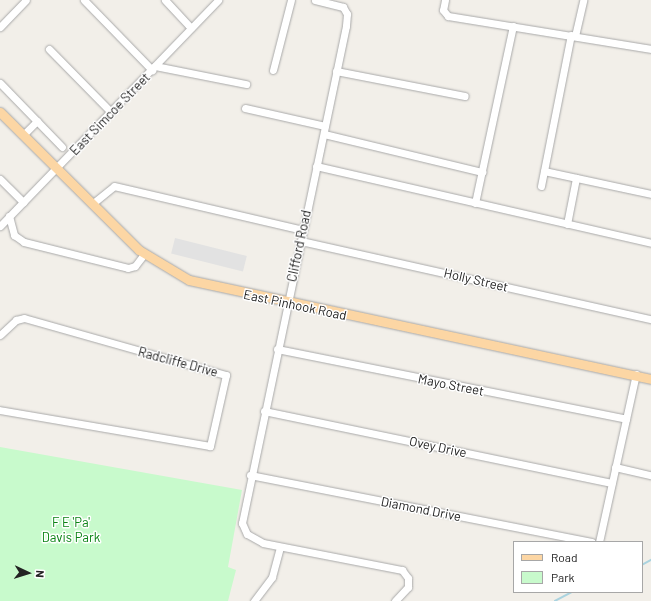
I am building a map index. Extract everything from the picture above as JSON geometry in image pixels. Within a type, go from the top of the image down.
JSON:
[{"type":"main road","name":"East Pinhook Road","points":[[0,112],[144,254],[176,274],[205,285],[636,374],[651,379]]},
{"type":"street","points":[[0,27],[26,0]]},
{"type":"street","points":[[84,0],[153,68],[246,84]]},
{"type":"street","points":[[165,0],[191,28]]},
{"type":"street","name":"East Simcoe Street","points":[[0,226],[218,0]]},
{"type":"street","points":[[273,70],[291,0]]},
{"type":"street","name":"Clifford Road","points":[[280,547],[250,536],[243,527],[242,515],[324,134],[347,14],[339,5],[314,0]]},
{"type":"street","points":[[445,0],[445,15],[651,49]]},
{"type":"street","points":[[541,186],[573,36],[583,0]]},
{"type":"street","points":[[475,203],[513,26]]},
{"type":"street","points":[[49,49],[111,112]]},
{"type":"street","points":[[336,71],[465,96]]},
{"type":"street","points":[[0,83],[62,147]]},
{"type":"street","points":[[245,108],[325,126]]},
{"type":"street","points":[[23,135],[37,121]]},
{"type":"street","points":[[324,134],[482,172]]},
{"type":"street","points":[[316,166],[651,243]]},
{"type":"street","points":[[544,171],[651,194]]},
{"type":"street","points":[[567,224],[576,178]]},
{"type":"street","points":[[0,179],[23,202]]},
{"type":"street","points":[[92,204],[114,186],[303,230]]},
{"type":"street","points":[[9,216],[14,235],[24,242],[128,268],[135,266],[144,254]]},
{"type":"street","name":"Holly Street","points":[[300,241],[651,319]]},
{"type":"street","name":"Radcliffe Drive","points":[[0,335],[16,320],[24,318],[226,375],[210,446],[0,410]]},
{"type":"street","name":"Mayo Street","points":[[277,349],[626,419]]},
{"type":"street","points":[[599,541],[636,374]]},
{"type":"street","name":"Ovey Drive","points":[[264,411],[612,483]]},
{"type":"street","points":[[615,467],[651,475]]},
{"type":"street","name":"Diamond Drive","points":[[250,474],[586,541]]},
{"type":"street","points":[[254,601],[272,577],[280,547],[398,568],[409,582],[405,598],[395,601]]},
{"type":"green space","name":"F E 'Pa' Davis Park","points":[[0,447],[242,490],[228,567],[236,570],[228,601],[0,601]]},
{"type":"shaded area","points":[[175,238],[247,256],[243,271],[171,254]]},
{"type":"waterway","points":[[643,564],[651,560]]},
{"type":"waterway","points":[[555,601],[570,593]]}]
